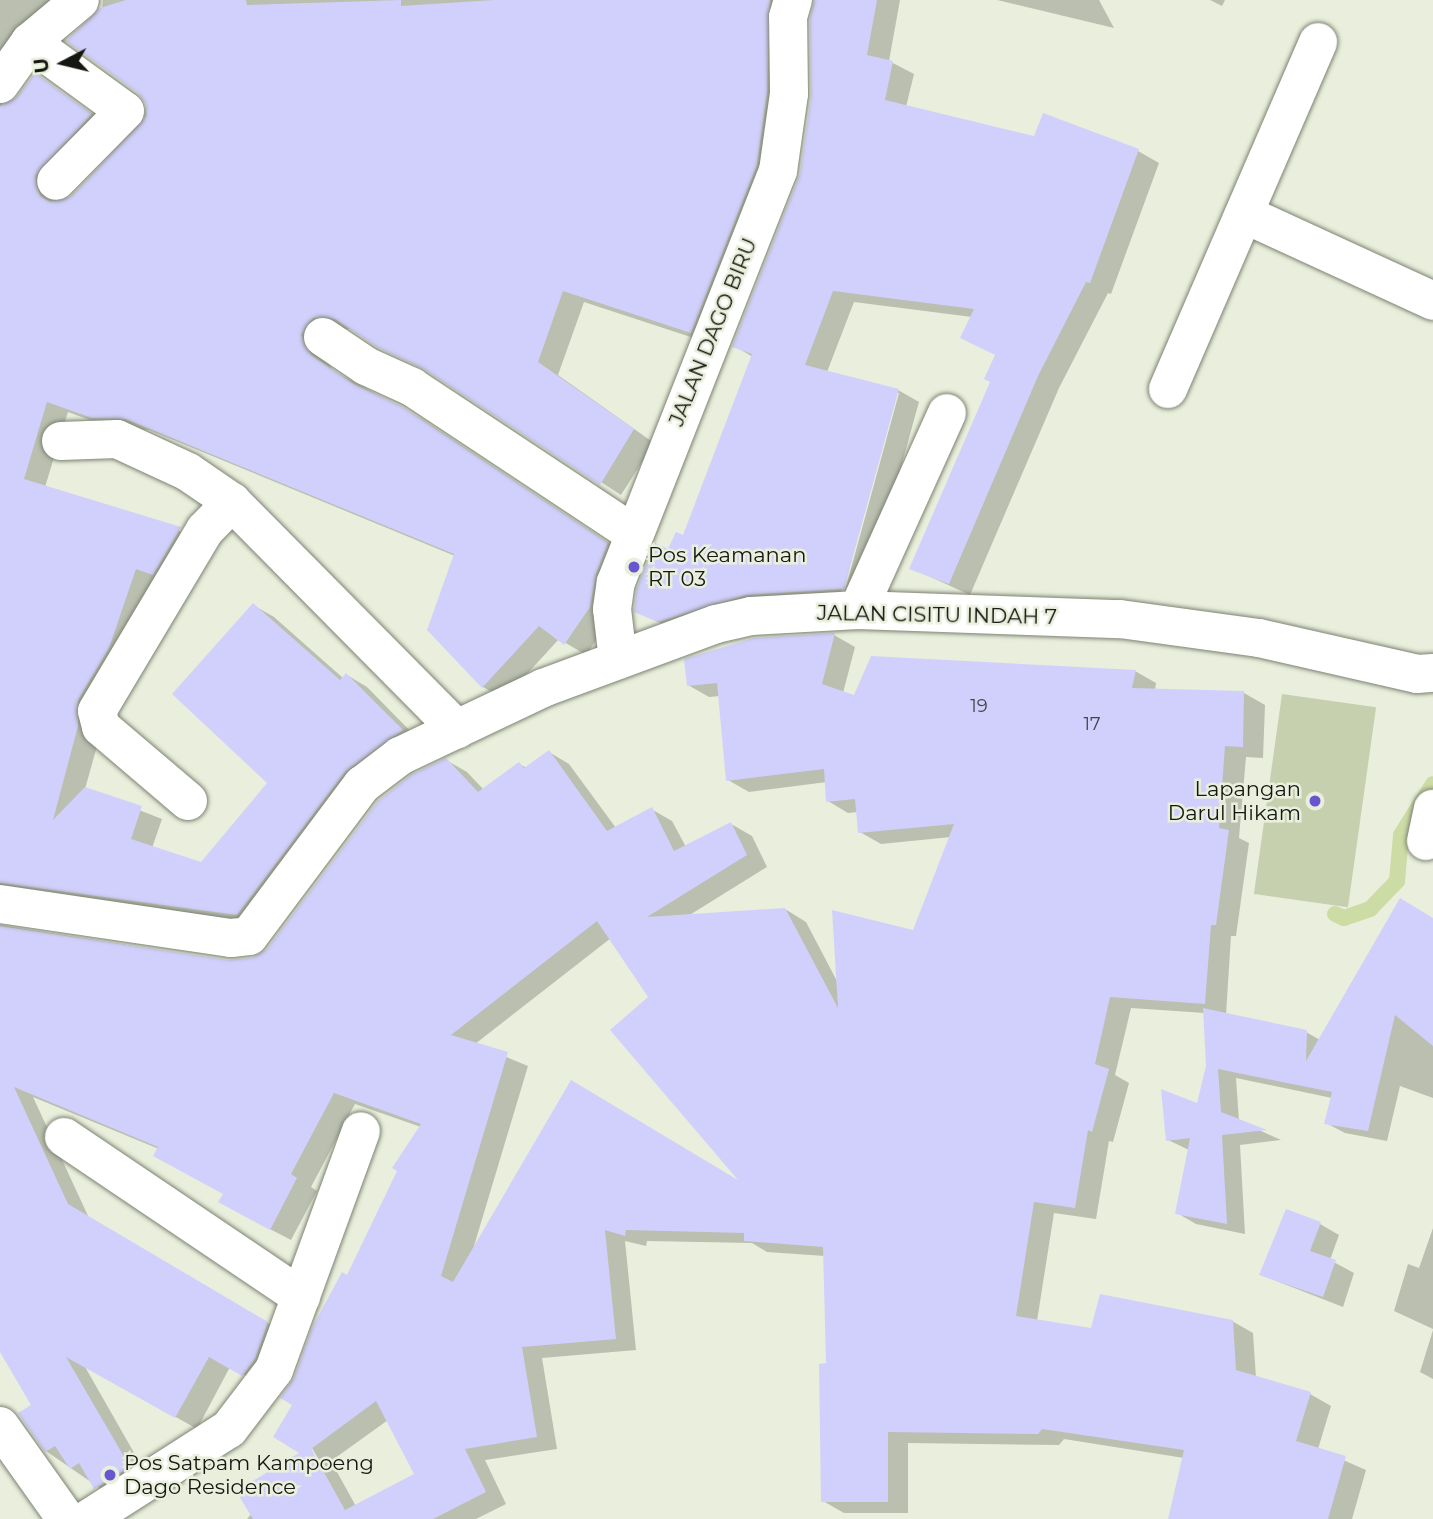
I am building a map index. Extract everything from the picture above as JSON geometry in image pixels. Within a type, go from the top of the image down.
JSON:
[{"type":"street","points":[[0,84],[30,42],[80,0]]},
{"type":"street","name":"JALAN DAGO BIRU","points":[[618,660],[612,609],[615,582],[778,171],[789,94],[788,17],[793,0]]},
{"type":"street","points":[[30,42],[125,111],[56,181]]},
{"type":"street","points":[[1168,389],[1318,42]]},
{"type":"street","points":[[1244,214],[1433,301]]},
{"type":"street","points":[[323,337],[366,366],[412,387],[633,533]]},
{"type":"street","points":[[858,610],[947,414]]},
{"type":"street","points":[[61,441],[117,439],[188,472],[232,502],[457,729]]},
{"type":"street","points":[[188,801],[101,726],[97,711],[205,530],[232,502]]},
{"type":"street","name":"JALAN CISITU INDAH 7","points":[[0,904],[231,938],[249,936],[362,785],[400,756],[543,688],[716,624],[751,616],[858,610],[1120,619],[1259,638],[1417,674],[1433,673]]},
{"type":"street","points":[[88,1519],[229,1429],[274,1370],[328,1213],[361,1130]]},
{"type":"street","points":[[64,1137],[301,1297]]},
{"type":"street","points":[[0,1426],[66,1519]]},
{"type":"green space","name":"Lapangan Darul Hikam","points":[[1282,694],[1376,707],[1348,907],[1254,894]]},
{"type":"building","points":[[126,0],[246,0],[247,5],[401,0],[401,6],[494,0],[770,0],[767,93],[757,165],[691,333],[563,291],[538,362],[634,429],[600,485],[424,369],[377,347],[335,319],[313,318],[301,335],[311,355],[354,384],[401,406],[608,543],[596,574],[590,607],[564,645],[539,626],[482,688],[427,630],[454,554],[126,419],[92,418],[47,402],[24,479],[181,527],[153,575],[136,569],[109,648],[78,700],[78,726],[53,820],[85,787],[142,806],[131,839],[201,862],[267,783],[172,694],[253,603],[340,680],[346,673],[403,730],[345,772],[237,915],[0,883],[0,106],[17,97],[35,73],[92,114],[35,176],[40,196],[50,202],[72,196],[146,116],[146,104],[138,93],[66,41],[100,8]]},
{"type":"building","points":[[814,0],[877,0],[867,55],[893,61],[885,100],[1034,136],[1043,113],[1139,149],[1090,283],[1086,282],[1038,376],[949,584],[909,569],[990,382],[984,379],[995,355],[960,338],[974,309],[833,291],[805,365],[899,389],[844,589],[746,595],[658,622],[634,612],[637,588],[655,543],[668,549],[676,532],[683,535],[752,354],[732,347],[800,174],[811,97],[810,20]]},
{"type":"building","points":[[835,633],[822,684],[854,695],[871,656],[1136,670],[1132,688],[1244,691],[1243,747],[1225,746],[1219,828],[1229,830],[1216,925],[1211,925],[1205,1004],[1110,997],[1095,1064],[1109,1069],[1092,1132],[1088,1130],[1075,1208],[1034,1202],[1016,1316],[1091,1328],[1100,1294],[1233,1320],[1236,1370],[1311,1392],[1296,1441],[1346,1456],[1328,1519],[1168,1519],[1184,1450],[1042,1429],[1038,1434],[888,1432],[888,1502],[821,1502],[819,1364],[826,1363],[823,1247],[744,1241],[744,1233],[626,1230],[625,1236],[605,1230],[616,1339],[522,1347],[537,1437],[465,1449],[486,1492],[433,1519],[253,1519],[236,1491],[299,1453],[273,1437],[292,1405],[280,1398],[294,1378],[312,1328],[342,1272],[347,1275],[397,1171],[392,1168],[421,1124],[334,1093],[291,1174],[297,1178],[270,1230],[218,1202],[223,1194],[153,1156],[158,1147],[14,1087],[68,1204],[268,1322],[255,1359],[242,1376],[209,1357],[175,1418],[66,1357],[130,1467],[94,1489],[79,1463],[70,1469],[55,1446],[45,1452],[18,1413],[31,1405],[0,1352],[0,926],[228,960],[252,958],[267,949],[378,801],[411,775],[446,758],[478,792],[519,762],[524,768],[549,750],[607,831],[652,807],[674,851],[731,822],[747,855],[647,917],[785,908],[838,1008],[832,910],[913,930],[954,824],[858,833],[855,799],[826,802],[824,769],[726,781],[717,683],[687,686],[684,659],[754,638]],"holes":[[[597,921],[648,997],[610,1030],[738,1180],[571,1080],[453,1282],[441,1276],[508,1052],[451,1035]],[[376,1401],[414,1474],[345,1510],[311,1449]]]},
{"type":"building","points":[[1400,898],[1433,918],[1433,1046],[1395,1015],[1368,1131],[1324,1124],[1332,1092],[1218,1069],[1221,1112],[1267,1130],[1222,1135],[1227,1224],[1175,1214],[1190,1138],[1166,1141],[1161,1089],[1197,1103],[1206,1066],[1203,1008],[1307,1030],[1306,1061]]},
{"type":"building","points":[[1286,1209],[1321,1222],[1310,1251],[1336,1260],[1323,1297],[1259,1275]]},
{"type":"waterway","points":[[1335,914],[1344,918],[1370,909],[1397,881],[1401,835],[1433,784]]},
{"type":"place","name":"Pos Keamanan RT 03","points":[[634,567]]},
{"type":"place","name":"Lapangan Darul Hikam","points":[[1315,801]]},
{"type":"place","name":"Pos Satpam Kampoeng Dago Residence","points":[[110,1475]]}]
